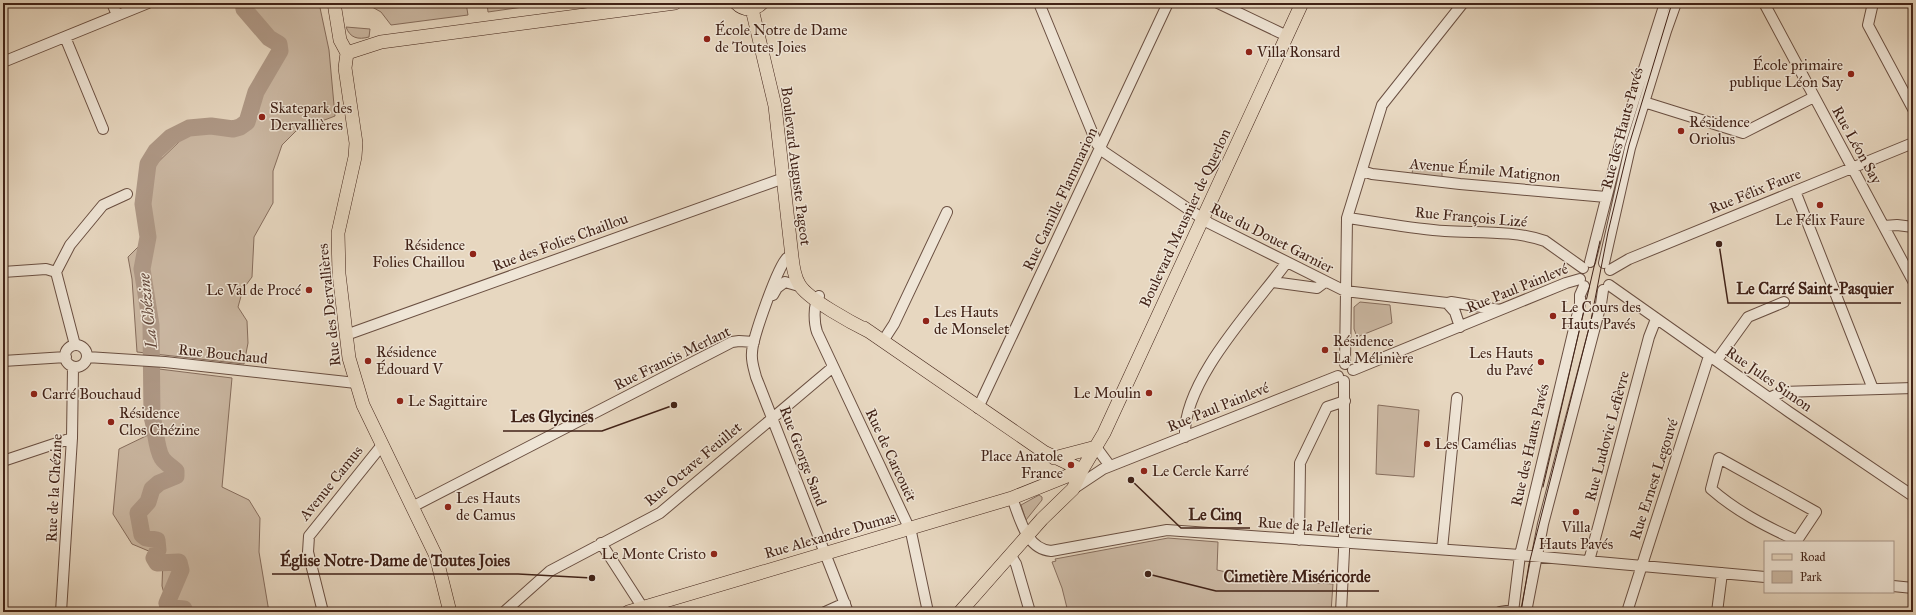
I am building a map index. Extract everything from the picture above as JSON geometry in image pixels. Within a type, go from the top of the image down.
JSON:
[{"type":"main road","name":"Rue des Dervallières","points":[[334,3],[340,40],[347,53],[345,68],[356,143],[354,161],[338,233],[339,274],[346,335],[356,383],[362,401],[436,556],[450,612]]},
{"type":"main road","points":[[347,53],[381,42],[639,5],[674,3]]},
{"type":"main road","points":[[736,3],[743,8],[757,6]]},
{"type":"main road","name":"Boulevard Meusnier de Querlon","points":[[1096,447],[1302,3]]},
{"type":"main road","name":"Boulevard Auguste Pageot","points":[[757,6],[776,106],[795,282]]},
{"type":"main road","points":[[795,282],[870,332],[978,408],[1054,458],[1082,470]]},
{"type":"main road","points":[[1054,458],[1096,447]]},
{"type":"main road","points":[[960,612],[1011,556],[1042,519],[1073,489],[1082,470],[1096,447]]},
{"type":"main road","points":[[1042,519],[1056,496],[1060,478],[1054,458]]},
{"type":"main road","points":[[1060,478],[1082,470]]},
{"type":"main road","name":"Rue Alexandre Dumas","points":[[628,612],[825,552],[1012,498],[1060,478]]},
{"type":"street","points":[[112,3],[117,15]]},
{"type":"street","points":[[3,62],[148,3]]},
{"type":"street","points":[[1039,3],[1100,148]]},
{"type":"street","name":"Rue Camille Flammarion","points":[[978,408],[1168,3]]},
{"type":"street","points":[[1218,3],[1287,36]]},
{"type":"street","points":[[1341,379],[1349,380],[1353,377],[1349,367],[1345,291],[1347,218],[1382,104],[1463,3]]},
{"type":"street","name":"Rue des Hauts Pavés","points":[[1586,265],[1620,144],[1664,3]]},
{"type":"street","name":"Rue des Hauts Pavés","points":[[1607,267],[1621,186],[1644,102],[1676,3]]},
{"type":"street","name":"Rue Léon Say","points":[[1764,3],[1913,281]]},
{"type":"street","points":[[1873,3],[1868,25],[1913,109]]},
{"type":"street","points":[[65,37],[103,129]]},
{"type":"street","points":[[1644,102],[1743,134],[1814,98]]},
{"type":"street","name":"Rue Félix Faure","points":[[1607,267],[1913,143]]},
{"type":"street","name":"Rue du Douet Garnier","points":[[1100,148],[1202,219],[1345,291],[1447,303],[1451,302],[1500,310]]},
{"type":"street","name":"Avenue Émile Matignon","points":[[1362,171],[1372,174],[1460,184],[1606,197]]},
{"type":"street","name":"Rue des Folies Chaillou","points":[[346,335],[784,178]]},
{"type":"street","points":[[1795,191],[1873,389]]},
{"type":"street","points":[[75,346],[56,272],[70,246],[103,205],[127,194]]},
{"type":"street","points":[[883,341],[894,324],[947,212]]},
{"type":"street","name":"Rue François Lizé","points":[[1347,218],[1442,231],[1508,234],[1538,239],[1545,241],[1586,265]]},
{"type":"street","points":[[1884,226],[1897,225],[1913,227]]},
{"type":"street","name":"Rue George Sand","points":[[792,257],[784,261],[780,267],[754,342],[752,354],[754,368],[846,608]]},
{"type":"street","points":[[1598,261],[1607,267],[1611,276],[1606,287],[1593,291],[1582,283],[1586,265],[1598,261]]},
{"type":"street","points":[[1185,437],[1184,422],[1204,374],[1224,344],[1287,262]]},
{"type":"street","points":[[3,272],[46,269],[56,272]]},
{"type":"street","name":"Rue George Sand","points":[[766,309],[777,288],[785,282],[795,282]]},
{"type":"street","points":[[1273,282],[1317,288],[1325,282]]},
{"type":"street","name":"Rue des Hauts Pavés","points":[[1513,611],[1520,554],[1580,304],[1582,283]]},
{"type":"street","name":"Rue Paul Painlevé","points":[[1349,367],[1460,327],[1500,310],[1582,283]]},
{"type":"street","name":"Rue des Hauts Pavés","points":[[1526,612],[1534,556],[1606,287]]},
{"type":"street","name":"Rue Jules Simon","points":[[1606,287],[1656,319],[1913,496]]},
{"type":"street","name":"Rue de Carcouët","points":[[822,300],[815,315],[817,332],[909,528],[928,612]]},
{"type":"street","name":"Rue Ernest Legouvé","points":[[1627,612],[1713,358],[1748,317],[1784,302]]},
{"type":"street","points":[[1447,303],[1455,312],[1460,327]]},
{"type":"street","name":"Rue Ludovic Lefièvre","points":[[1589,561],[1649,337],[1656,319]]},
{"type":"street","name":"Rue Francis Merlant","points":[[412,507],[732,342],[754,342]]},
{"type":"street","points":[[75,346],[83,348],[87,357],[82,365],[74,367],[68,364],[66,357],[68,350],[75,346]]},
{"type":"street","points":[[3,361],[66,357]]},
{"type":"street","name":"Rue Bouchaud","points":[[87,357],[147,360],[356,383]]},
{"type":"street","name":"Rue Octave Feuillet","points":[[504,612],[546,574],[601,543],[660,513],[833,366]]},
{"type":"street","name":"Rue de la Chézine","points":[[61,612],[72,438],[74,367]]},
{"type":"street","points":[[1341,612],[1344,543],[1345,401],[1338,370],[1349,367]]},
{"type":"street","name":"Rue Paul Painlevé","points":[[1106,468],[1341,379]]},
{"type":"street","points":[[1769,398],[1782,392],[1913,388]]},
{"type":"street","points":[[1442,550],[1457,398]]},
{"type":"street","points":[[1299,540],[1300,463],[1327,407],[1345,401]]},
{"type":"street","points":[[3,461],[72,438]]},
{"type":"street","name":"Avenue Camus","points":[[323,612],[308,552],[309,536],[382,445]]},
{"type":"street","points":[[1096,447],[1106,468]]},
{"type":"street","points":[[1719,458],[1816,512],[1796,541],[1763,525],[1724,500],[1711,489],[1719,458]]},
{"type":"street","points":[[1082,470],[1106,468]]},
{"type":"street","points":[[1073,489],[1106,468]]},
{"type":"street","name":"Rue de la Pelleterie","points":[[1012,498],[1028,536],[1033,544],[1039,548],[1051,551],[1167,530],[1442,550],[1520,554],[1764,577]]},
{"type":"street","points":[[601,543],[643,608]]},
{"type":"street","points":[[1011,556],[1016,564],[1030,612]]},
{"type":"street","points":[[1717,612],[1722,573]]},
{"type":"street","points":[[1894,586],[1913,588]]},
{"type":"street","points":[[825,612],[846,608]]},
{"type":"street","points":[[1500,612],[1513,611]]},
{"type":"green space","points":[[247,3],[319,3],[329,50],[335,116],[296,131],[282,145],[273,171],[273,203],[254,237],[252,277],[243,289],[238,307],[247,321],[248,343],[244,364],[137,352],[132,279],[128,257],[146,239],[149,224],[149,171],[187,134],[226,132],[242,129],[248,120],[259,93],[284,52],[286,45],[274,37],[258,22],[253,16]]},
{"type":"green space","points":[[365,3],[466,3],[468,15],[391,25],[381,12]]},
{"type":"green space","points":[[487,3],[537,3],[537,5],[488,12]]},
{"type":"green space","points":[[346,27],[370,29],[369,37],[358,38],[352,36]]},
{"type":"green space","points":[[1413,167],[1442,171],[1442,178],[1412,174]]},
{"type":"green space","points":[[1360,302],[1390,305],[1392,323],[1357,337],[1354,329],[1354,307]]},
{"type":"green space","points":[[151,368],[232,378],[222,487],[249,500],[260,518],[259,552],[269,612],[169,612],[162,586],[163,557],[132,544],[113,514],[119,449],[148,435]]},
{"type":"green space","points":[[1378,405],[1419,410],[1414,477],[1376,474]]},
{"type":"green space","points":[[1039,495],[1042,497],[1042,500],[1026,520],[1021,505]]},
{"type":"green space","points":[[1168,538],[1218,542],[1217,570],[1259,579],[1333,584],[1331,612],[1068,612],[1062,588],[1052,562],[1056,561],[1055,559]]},
{"type":"waterway","name":"La Chézine","points":[[185,612],[184,609],[173,608],[167,603],[181,570],[179,562],[157,563],[154,558],[158,550],[157,540],[146,538],[142,535],[138,513],[148,502],[152,489],[159,483],[176,476],[176,471],[165,462],[160,454],[152,417],[151,325],[142,269],[148,237],[143,204],[148,164],[156,151],[171,137],[189,128],[211,126],[233,129],[240,127],[247,122],[256,92],[280,51],[279,44],[269,38],[244,9],[243,3]]},
{"type":"tram line","points":[[1521,612],[1529,564],[1591,320],[1608,232],[1629,145],[1672,3]]},
{"type":"tram line","points":[[1543,487],[1600,241]]},
{"type":"place","name":"École Notre de Dame de Toutes Joies","points":[[707,39]]},
{"type":"place","name":"Villa Ronsard","points":[[1249,52]]},
{"type":"place","name":"École primaire publique Léon Say","points":[[1851,74]]},
{"type":"place","name":"Skatepark des Dervallières","points":[[262,117]]},
{"type":"place","name":"Résidence Oriolus","points":[[1681,131]]},
{"type":"place","name":"Le Félix Faure","points":[[1820,205]]},
{"type":"place","name":"Le Carré Saint-Pasquier","points":[[1719,244]]},
{"type":"place","name":"Résidence Folies Chaillou","points":[[473,254]]},
{"type":"place","name":"Le Val de Procé","points":[[309,290]]},
{"type":"place","name":"Le Cours des Hauts Pavés","points":[[1553,316]]},
{"type":"place","name":"Les Hauts de Monselet","points":[[926,321]]},
{"type":"place","name":"Résidence La Mélinière","points":[[1325,350]]},
{"type":"place","name":"Résidence Édouard V","points":[[368,361]]},
{"type":"place","name":"Les Hauts du Pavé","points":[[1541,362]]},
{"type":"place","name":"Le Moulin","points":[[1149,393]]},
{"type":"place","name":"Carré Bouchaud","points":[[34,394]]},
{"type":"place","name":"Le Sagittaire","points":[[400,401]]},
{"type":"place","name":"Les Glycines","points":[[674,405]]},
{"type":"place","name":"Résidence Clos Chézine","points":[[111,422]]},
{"type":"place","name":"Les Camélias","points":[[1427,444]]},
{"type":"place","name":"Place Anatole France","points":[[1071,465]]},
{"type":"place","name":"Le Cercle Karré","points":[[1144,471]]},
{"type":"place","name":"Le Cinq","points":[[1131,480]]},
{"type":"place","name":"Les Hauts de Camus","points":[[448,507]]},
{"type":"place","name":"Villa Hauts Pavés","points":[[1576,512]]},
{"type":"place","name":"Le Monte Cristo","points":[[714,554]]},
{"type":"place","name":"Cimetière Miséricorde","points":[[1148,574]]},
{"type":"place","name":"Église Notre-Dame de Toutes Joies","points":[[592,578]]}]
